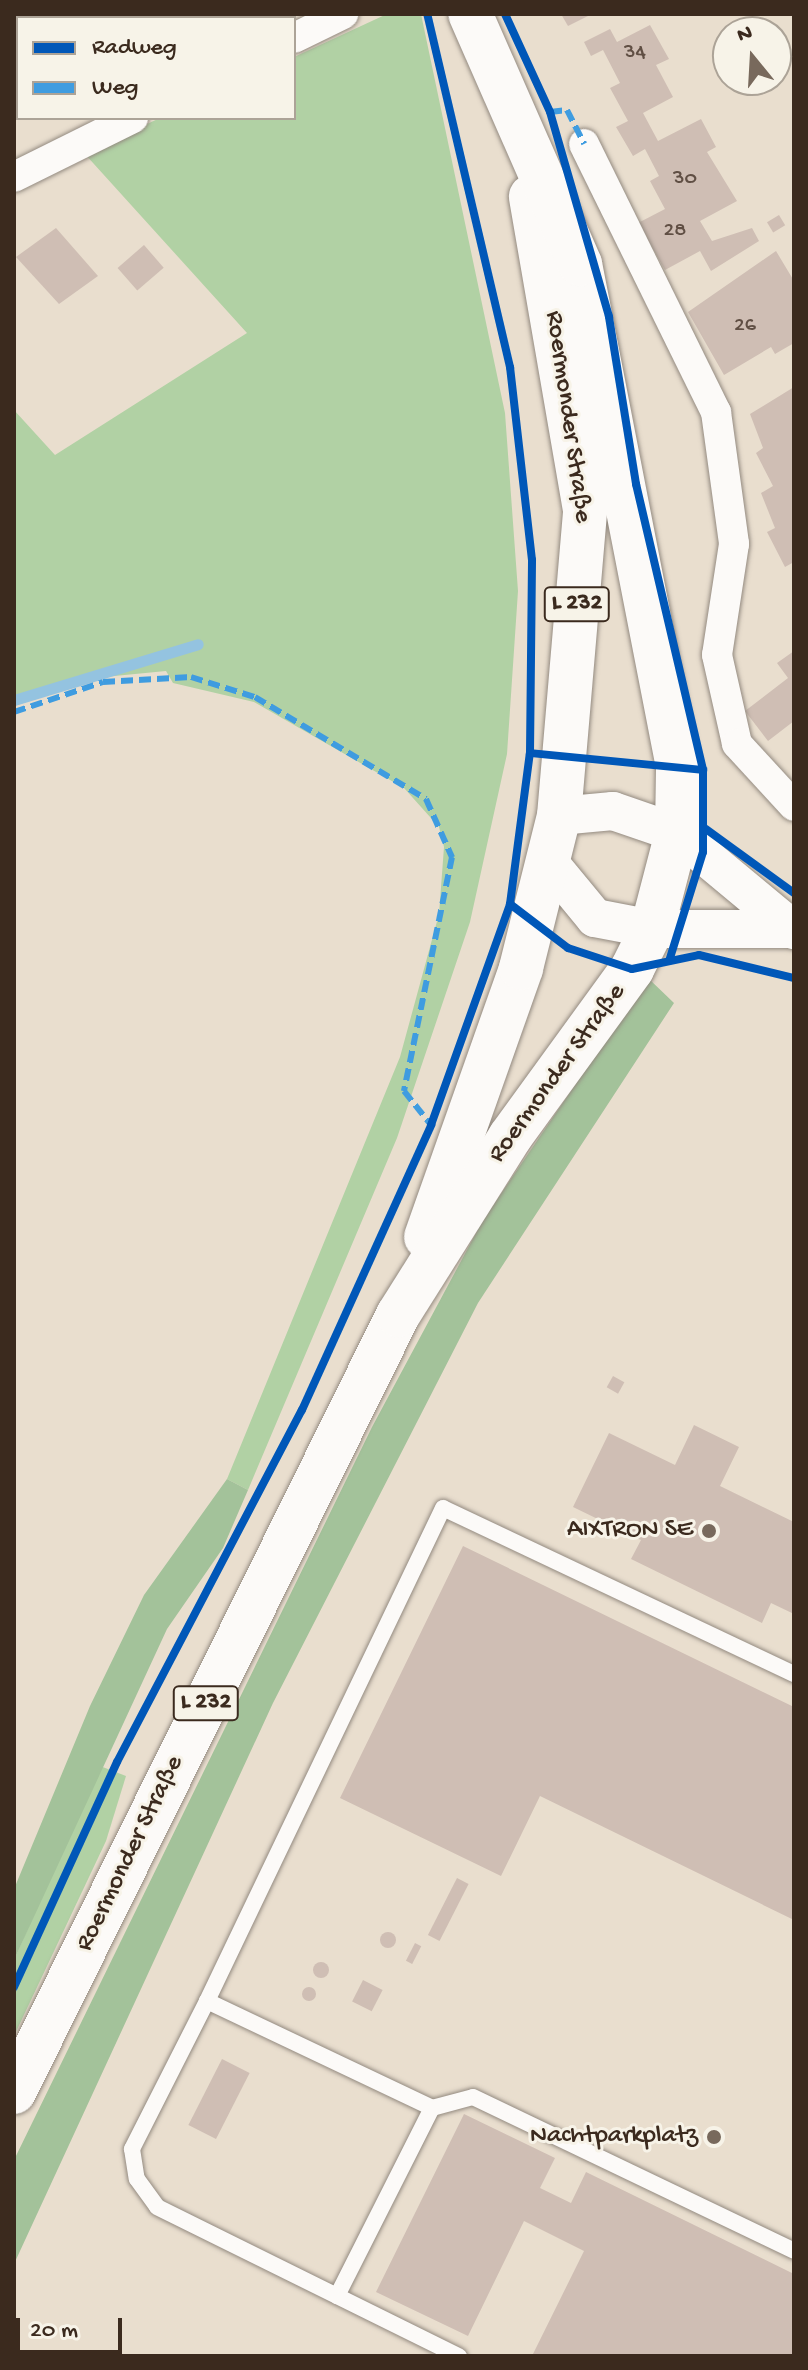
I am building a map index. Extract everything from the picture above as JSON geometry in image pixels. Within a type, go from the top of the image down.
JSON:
[{"type":"main road","name":"Roermonder Straße","points":[[14,2092],[398,1315],[510,1137],[620,990],[652,929],[677,833],[678,767],[580,264],[470,14]]},
{"type":"main road","name":"Roermonder Straße","points":[[398,1315],[521,968],[559,816],[585,510],[516,120]]},
{"type":"street","points":[[296,37],[343,14]]},
{"type":"street","points":[[14,177],[129,120]]},
{"type":"street","points":[[584,144],[716,412],[734,544],[717,655],[737,744],[794,806]]},
{"type":"street","points":[[559,816],[613,811],[677,833],[793,929]]},
{"type":"street","points":[[548,861],[595,918],[652,929],[793,929]]},
{"type":"lane","points":[[459,2356],[157,2207],[137,2179],[132,2149],[207,2001],[443,1508],[794,1674]]},
{"type":"lane","points":[[207,2001],[432,2108],[473,2097],[794,2251]]},
{"type":"lane","points":[[337,2296],[432,2108]]},
{"type":"green space","points":[[387,14],[421,14],[505,413],[518,591],[507,754],[470,922],[397,1138],[248,1490],[227,1479],[400,1057],[439,914],[444,847],[439,827],[404,788],[254,702],[173,683],[166,671],[104,677],[14,706],[14,410],[55,455],[247,333],[84,153],[156,120],[296,120],[296,56]]},
{"type":"green space","points":[[648,978],[674,1003],[478,1303],[273,1703],[14,2264],[14,2160],[372,1427],[483,1220]]},
{"type":"green space","points":[[227,1479],[248,1490],[223,1548],[167,1629],[14,1960],[14,1889],[90,1706],[144,1595]]},
{"type":"green space","points":[[100,1766],[126,1776],[106,1841],[14,2036],[14,1960]]},
{"type":"building","points":[[197,14],[198,16],[171,16]]},
{"type":"building","points":[[208,14],[275,14],[272,16]]},
{"type":"building","points":[[561,14],[592,14],[568,26]]},
{"type":"building","points":[[650,25],[669,59],[656,65],[673,97],[643,113],[658,141],[701,119],[716,147],[707,152],[737,201],[700,221],[712,241],[752,228],[759,241],[711,271],[700,251],[665,270],[638,223],[665,209],[650,181],[659,176],[645,149],[633,156],[616,127],[628,121],[610,88],[620,83],[603,50],[591,56],[584,42],[610,29],[617,42]]},
{"type":"building","points":[[779,215],[785,225],[773,232],[767,222]]},
{"type":"building","points":[[56,228],[98,276],[59,304],[16,257]]},
{"type":"building","points":[[144,245],[164,268],[137,291],[118,268]]},
{"type":"building","points":[[776,251],[794,281],[794,343],[775,354],[771,347],[724,375],[688,312]]},
{"type":"building","points":[[794,387],[794,562],[785,567],[767,532],[775,528],[761,493],[773,486],[756,453],[763,448],[750,414]]},
{"type":"building","points":[[794,651],[794,721],[768,741],[745,711],[788,678],[777,663]]},
{"type":"building","points":[[613,1376],[624,1382],[618,1394],[607,1387]]},
{"type":"building","name":"AIXTRON SE","points":[[694,1425],[739,1447],[720,1486],[794,1522],[794,1614],[771,1603],[762,1623],[631,1559],[641,1540],[573,1507],[609,1433],[675,1465]]},
{"type":"building","points":[[463,1546],[794,1707],[794,1920],[540,1796],[501,1876],[340,1798]]},
{"type":"building","points":[[457,1878],[469,1884],[440,1941],[428,1935]]},
{"type":"building","points":[[388,1932],[396,1940],[388,1948],[380,1940]]},
{"type":"building","points":[[415,1943],[421,1946],[412,1964],[406,1961]]},
{"type":"building","points":[[321,1962],[327,1964],[327,1976],[321,1978],[315,1976],[313,1970],[315,1964]]},
{"type":"building","points":[[363,1980],[383,1990],[372,2011],[352,2001]]},
{"type":"building","points":[[309,1987],[316,1994],[309,2001],[302,1994]]},
{"type":"building","points":[[222,2059],[250,2073],[216,2139],[188,2125]]},
{"type":"building","points":[[464,2114],[555,2158],[540,2188],[571,2203],[586,2172],[794,2274],[794,2356],[532,2356],[584,2251],[524,2221],[468,2336],[376,2292]]},
{"type":"waterway","points":[[14,700],[198,644]]},
{"type":"marked path","points":[[550,112],[567,110],[584,144]]},
{"type":"marked path","points":[[14,712],[103,682],[191,677],[255,697],[426,799],[452,857],[404,1091],[431,1125]]},
{"type":"cycle path","points":[[14,1987],[117,1762],[302,1410],[431,1125],[510,904],[530,753],[532,560],[510,367],[427,14]]},
{"type":"cycle path","points":[[505,14],[550,112],[609,317],[636,484],[703,770],[703,852],[669,961]]},
{"type":"cycle path","points":[[530,753],[703,770]]},
{"type":"cycle path","points":[[706,829],[794,893]]},
{"type":"cycle path","points":[[510,904],[568,948],[632,969],[699,955],[794,978]]},
{"type":"place","name":"AIXTRON SE","points":[[709,1531]]},
{"type":"place","name":"Nachtparkplatz","points":[[714,2137]]}]
